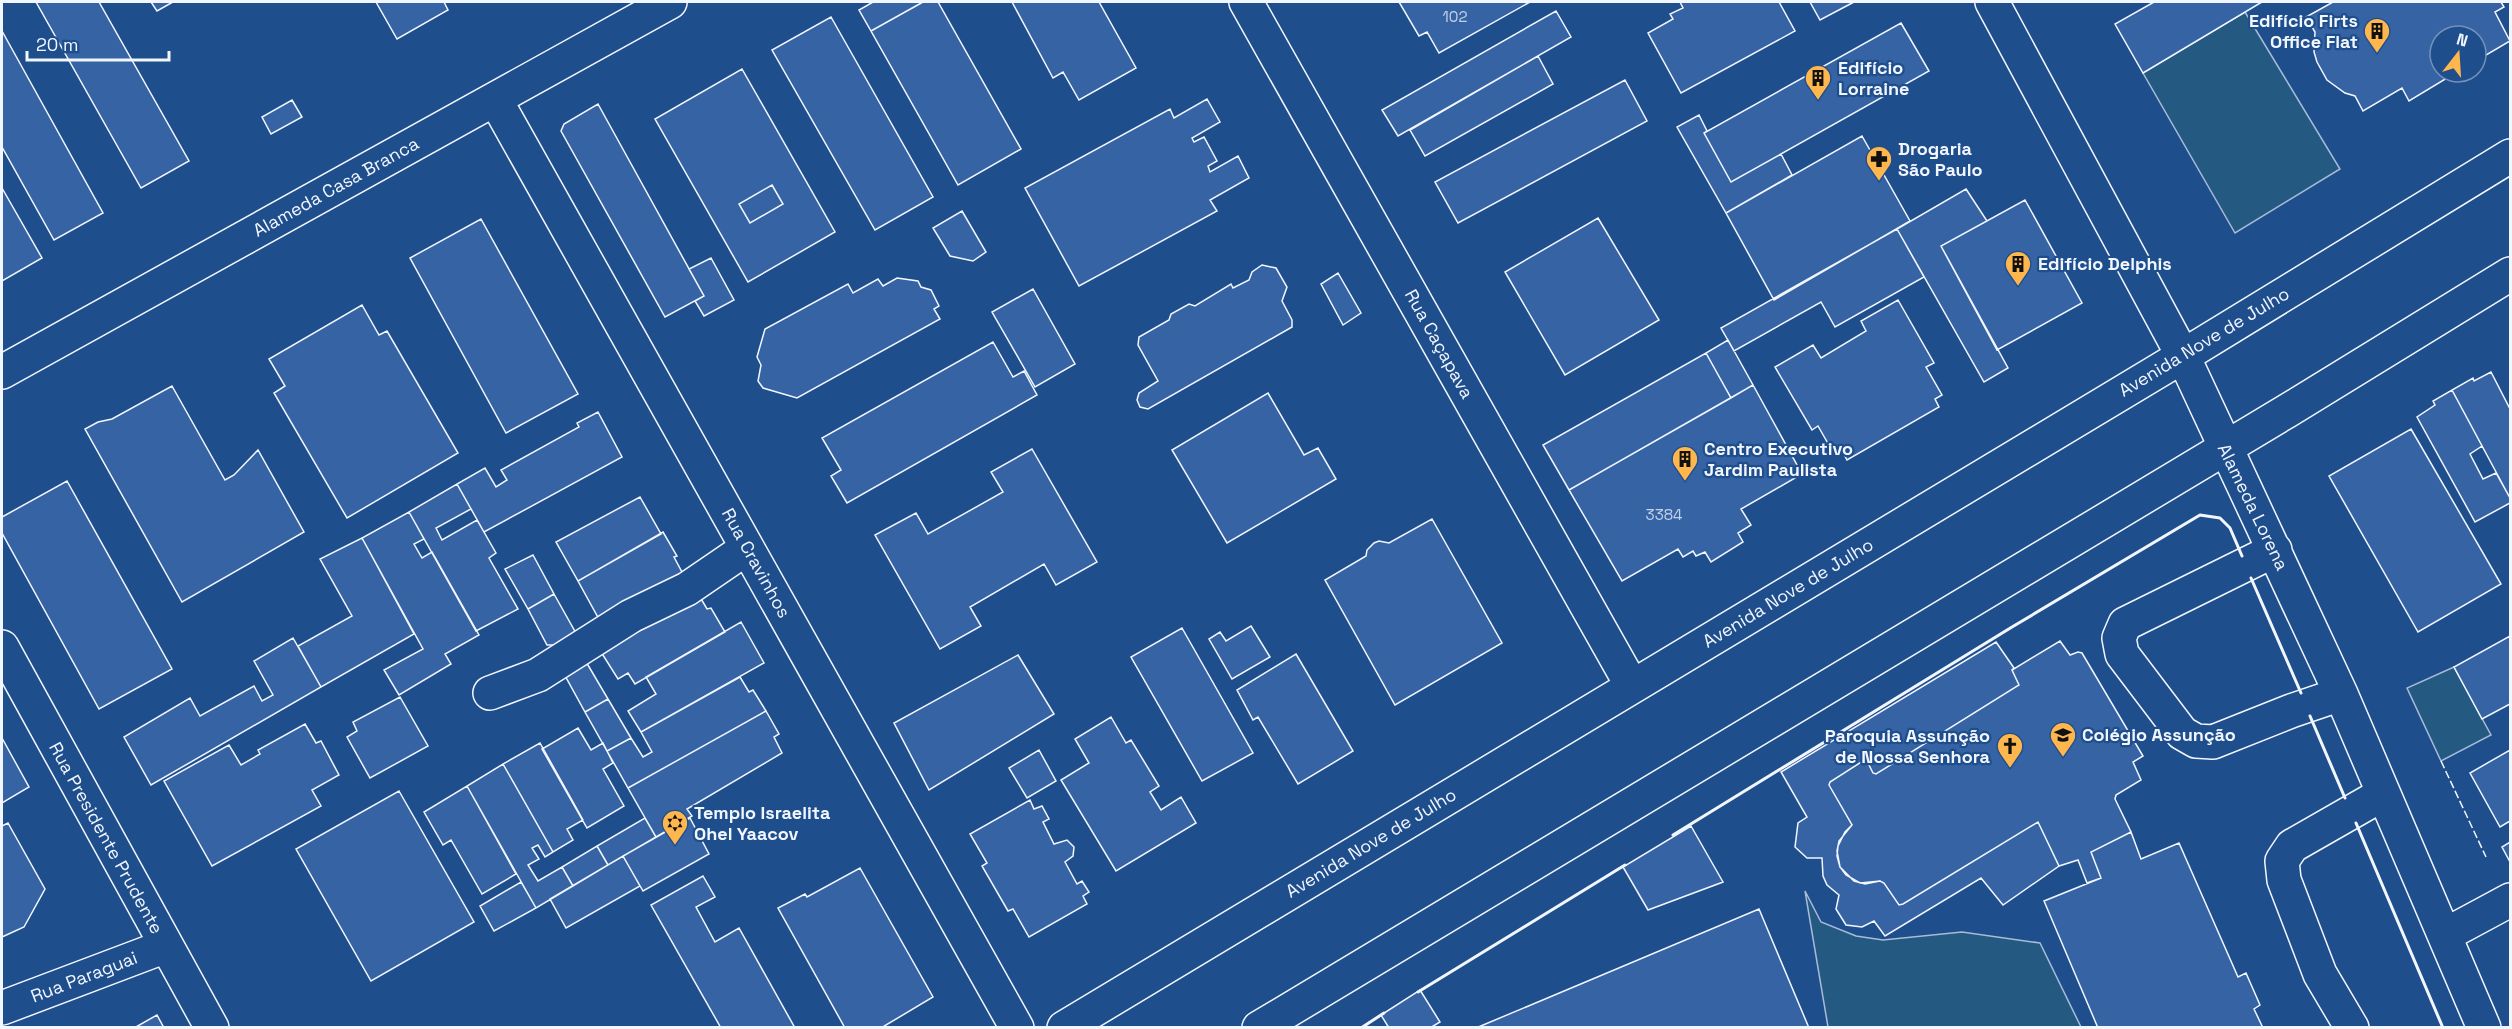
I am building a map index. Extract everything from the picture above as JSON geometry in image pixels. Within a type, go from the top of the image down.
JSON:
[{"type":"street","name":"Alameda Casa Branca","points":[[2,372],[670,2]]},
{"type":"street","name":"Rua Caçapava","points":[[1246,2],[1632,686]]},
{"type":"street","name":"Alameda Lorena","points":[[1992,2],[2183,356],[2341,694],[2484,1028]]},
{"type":"street","name":"Rua Cravinhos","points":[[495,99],[1017,1028]]},
{"type":"street","name":"Avenida Nove de Julho","points":[[1064,1028],[2183,356],[2511,156]]},
{"type":"street","points":[[1259,1028],[2511,274]]},
{"type":"street","points":[[490,693],[538,675],[631,616],[687,590],[747,548]]},
{"type":"street","points":[[2275,550],[2125,624],[2119,638],[2122,654],[2182,733],[2196,741],[2213,742],[2341,694]]},
{"type":"street","name":"Rua Presidente Prudente","points":[[2,647],[212,1028]]},
{"type":"street","points":[[2352,1028],[2320,974],[2284,880],[2282,861],[2292,846],[2383,794]]},
{"type":"street","points":[[2445,935],[2511,900]]},
{"type":"street","name":"Rua Paraguai","points":[[2,1008],[166,946]]},
{"type":"shaded area","points":[[2245,12],[2340,169],[2235,233],[2143,73]]},
{"type":"shaded area","points":[[2454,667],[2491,735],[2441,761],[2407,688]]},
{"type":"shaded area","points":[[1805,891],[1821,922],[1856,936],[1883,940],[1962,932],[2040,943],[2081,1027],[1828,1027]]},
{"type":"building","points":[[36,2],[99,2],[189,161],[141,188]]},
{"type":"building","points":[[151,2],[173,2],[157,11]]},
{"type":"building","points":[[376,2],[444,2],[448,10],[397,39]]},
{"type":"building","points":[[873,2],[923,2],[871,31],[859,10]]},
{"type":"building","points":[[923,2],[938,2],[1021,149],[958,185],[871,31]]},
{"type":"building","points":[[1012,2],[1099,2],[1136,68],[1079,100],[1063,72],[1053,78]]},
{"type":"building","points":[[1399,2],[1530,2],[1439,53],[1427,32],[1419,36]]},
{"type":"building","points":[[1680,2],[1779,2],[1795,31],[1681,93],[1648,33],[1673,19],[1670,14],[1683,8]]},
{"type":"building","points":[[1810,2],[1854,2],[1820,20]]},
{"type":"building","points":[[2154,2],[2262,2],[2143,73],[2115,24]]},
{"type":"building","name":"Edifício Firts Office Flat","points":[[2333,2],[2501,2],[2504,7],[2495,12],[2510,41],[2488,54],[2488,24],[2428,24],[2428,84],[2437,84],[2409,101],[2402,88],[2363,111],[2355,96],[2345,93],[2327,80],[2314,52],[2315,32],[2306,17]]},
{"type":"building","points":[[1556,11],[1571,37],[1398,136],[1382,110]]},
{"type":"building","points":[[831,17],[933,197],[875,230],[772,50]]},
{"type":"building","name":"Edifício Lorraine","points":[[1901,23],[1929,71],[1731,182],[1704,133]]},
{"type":"building","points":[[2,31],[103,213],[54,240],[2,147]]},
{"type":"building","points":[[1538,56],[1553,84],[1425,156],[1410,130]]},
{"type":"building","points":[[742,69],[835,232],[748,282],[655,119]]},
{"type":"building","points":[[1625,80],[1647,121],[1458,223],[1435,182]]},
{"type":"building","points":[[1207,99],[1220,122],[1192,138],[1194,142],[1204,137],[1217,161],[1208,166],[1210,172],[1238,156],[1249,178],[1210,200],[1217,211],[1079,286],[1025,188],[1170,109],[1174,118]]},
{"type":"building","points":[[292,100],[302,117],[271,134],[262,117]]},
{"type":"building","points":[[598,104],[704,296],[665,317],[561,131],[564,124]]},
{"type":"building","points":[[1699,115],[1707,131],[1704,133],[1731,182],[1781,154],[1792,175],[1726,213],[1677,127]]},
{"type":"building","points":[[1862,136],[1910,221],[1774,300],[1726,213]]},
{"type":"building","points":[[772,185],[783,204],[750,223],[739,204]]},
{"type":"building","points":[[2,188],[42,258],[2,281]]},
{"type":"building","points":[[1966,189],[1987,221],[1941,246],[2008,368],[1984,382],[1897,229]]},
{"type":"building","name":"Edifício Delphis","points":[[2025,200],[2082,303],[1997,350],[1941,246]]},
{"type":"building","points":[[962,211],[986,252],[973,261],[950,256],[933,228]]},
{"type":"building","points":[[1598,218],[1659,320],[1565,375],[1505,272]]},
{"type":"building","points":[[481,219],[578,394],[506,433],[410,258]]},
{"type":"building","points":[[1897,229],[1924,277],[1835,327],[1821,302],[1734,351],[1721,328]]},
{"type":"building","points":[[711,258],[734,300],[704,316],[695,301],[704,296],[689,269]]},
{"type":"building","points":[[1262,265],[1276,268],[1287,287],[1282,301],[1292,320],[1292,327],[1148,409],[1140,407],[1137,400],[1139,393],[1158,381],[1138,345],[1139,337],[1169,320],[1171,314],[1189,304],[1195,306],[1231,284],[1233,288],[1249,280],[1252,272]]},
{"type":"building","points":[[1338,273],[1361,313],[1343,325],[1321,284]]},
{"type":"building","points":[[897,278],[918,281],[921,287],[931,290],[939,306],[934,309],[940,319],[797,398],[763,388],[758,381],[761,365],[757,357],[765,329],[848,284],[853,293],[878,279],[883,286]]},
{"type":"building","points":[[1033,289],[1075,364],[1035,387],[992,312]]},
{"type":"building","points":[[1898,300],[1934,363],[1926,367],[1942,395],[1935,399],[1939,407],[1847,460],[1841,449],[1834,454],[1818,426],[1812,430],[1775,367],[1813,345],[1821,358],[1866,331],[1861,321]]},
{"type":"building","points":[[362,305],[379,335],[387,331],[458,453],[347,518],[274,393],[285,386],[269,359]]},
{"type":"building","points":[[1728,340],[1753,385],[1731,398],[1706,353]]},
{"type":"building","points":[[993,342],[1013,377],[1024,371],[1037,395],[847,503],[831,476],[841,470],[822,438]]},
{"type":"building","points":[[1706,353],[1731,398],[1569,490],[1543,445]]},
{"type":"building","points":[[2491,372],[2510,409],[2510,498],[2452,390],[2473,378],[2474,381]]},
{"type":"building","name":"Centro Executivo Jardim Paulista","points":[[1753,385],[1802,474],[1741,509],[1751,525],[1738,533],[1743,542],[1711,562],[1705,552],[1696,556],[1693,551],[1683,557],[1678,549],[1622,581],[1569,490]]},
{"type":"building","points":[[172,386],[225,480],[234,475],[258,450],[304,532],[182,602],[85,429],[98,422],[112,419]]},
{"type":"building","points":[[2452,390],[2482,446],[2470,454],[2483,479],[2496,473],[2510,498],[2510,503],[2475,522],[2417,417],[2435,405],[2433,401]]},
{"type":"building","points":[[1268,393],[1304,455],[1318,448],[1336,479],[1227,543],[1172,450]]},
{"type":"building","points":[[598,412],[622,457],[484,532],[457,484],[485,468],[496,487],[507,480],[501,470],[579,427],[577,423]]},
{"type":"building","points":[[2411,429],[2501,584],[2418,632],[2329,476]]},
{"type":"building","points":[[1032,449],[1097,562],[1056,585],[1044,564],[970,607],[981,626],[940,649],[875,535],[916,513],[928,534],[1003,492],[991,472]]},
{"type":"building","points":[[67,481],[172,669],[99,709],[2,533],[2,517]]},
{"type":"building","points":[[457,484],[471,509],[436,528],[442,540],[477,520],[496,553],[489,558],[518,609],[476,631],[409,512]]},
{"type":"building","points":[[640,497],[661,534],[578,581],[556,542]]},
{"type":"building","points":[[409,512],[424,539],[414,544],[422,558],[432,552],[479,635],[445,654],[451,664],[399,695],[384,670],[423,649],[362,538]]},
{"type":"building","points":[[1432,519],[1502,643],[1395,705],[1325,580],[1366,556],[1367,550],[1374,543],[1379,541],[1389,543]]},
{"type":"building","points":[[663,532],[677,556],[674,557],[683,574],[600,621],[578,581]]},
{"type":"building","points":[[362,538],[414,634],[321,687],[298,646],[352,616],[320,559]]},
{"type":"building","points":[[533,555],[554,594],[528,609],[505,569]]},
{"type":"building","points":[[554,594],[577,635],[560,645],[547,645],[528,609]]},
{"type":"building","points":[[700,597],[707,609],[711,608],[725,632],[635,684],[628,673],[618,679],[601,652]]},
{"type":"building","points":[[741,622],[764,663],[641,732],[628,711],[656,694],[646,677]]},
{"type":"building","points":[[1251,626],[1270,657],[1232,679],[1209,639],[1220,632],[1226,641]]},
{"type":"building","points":[[1182,628],[1253,753],[1202,781],[1131,657]]},
{"type":"building","points":[[2510,636],[2510,704],[2482,719],[2454,667]]},
{"type":"building","points":[[293,638],[321,687],[151,785],[124,737],[190,698],[200,716],[254,686],[262,701],[273,695],[254,661]]},
{"type":"building","name":"Paroquia Assunção de Nossa Senhora","points":[[2060,641],[2070,655],[2082,653],[2143,756],[2133,762],[2141,780],[2116,795],[2115,799],[2131,832],[2091,852],[2101,878],[2087,883],[2078,860],[2059,866],[2038,822],[1903,904],[1899,905],[1884,883],[1880,881],[1860,883],[1846,875],[1840,867],[1837,851],[1839,841],[1852,825],[1829,785],[1830,782],[1866,759],[1873,773],[1876,774],[2019,685],[2012,670]]},
{"type":"building","points":[[1996,642],[2014,668],[2012,670],[2019,685],[1876,774],[1873,773],[1866,759],[1830,782],[1829,785],[1852,825],[1845,832],[1838,846],[1837,856],[1840,867],[1854,881],[1865,884],[1880,881],[1884,883],[1899,905],[2038,822],[2059,866],[2003,905],[1981,878],[1885,936],[1874,921],[1862,927],[1846,925],[1836,909],[1839,895],[1827,885],[1823,876],[1822,858],[1807,858],[1795,847],[1798,823],[1807,817],[1781,772]]},
{"type":"building","points":[[1296,654],[1353,751],[1298,784],[1258,717],[1253,720],[1237,690]]},
{"type":"building","points":[[1018,655],[1054,714],[929,790],[894,723]]},
{"type":"building","points":[[585,660],[608,699],[585,712],[563,672]]},
{"type":"building","points":[[740,677],[749,692],[753,690],[766,711],[628,788],[607,751],[631,738],[643,757],[652,752],[641,732]]},
{"type":"building","points":[[400,697],[428,746],[370,778],[347,737],[357,731],[353,722]]},
{"type":"building","points":[[608,699],[631,738],[607,751],[585,712]]},
{"type":"building","points":[[766,711],[779,734],[774,737],[782,753],[687,809],[692,816],[656,837],[628,788]]},
{"type":"building","points":[[1111,717],[1126,743],[1131,740],[1159,786],[1150,792],[1161,810],[1181,797],[1196,823],[1116,871],[1061,780],[1089,763],[1075,739]]},
{"type":"building","points":[[305,724],[316,743],[321,741],[339,775],[312,790],[321,806],[212,866],[164,781],[229,745],[241,765],[260,754],[258,750]]},
{"type":"building","points":[[578,728],[591,750],[603,743],[613,763],[603,769],[624,806],[587,828],[542,749]]},
{"type":"building","points":[[2,738],[29,787],[2,803]]},
{"type":"building","points":[[540,743],[583,820],[567,829],[573,840],[553,852],[503,764]]},
{"type":"building","points":[[1039,750],[1056,781],[1027,798],[1009,768]]},
{"type":"building","points":[[2510,750],[2510,821],[2500,827],[2470,773]]},
{"type":"building","points":[[503,764],[553,852],[545,857],[538,845],[532,848],[539,859],[528,865],[538,881],[562,867],[573,886],[536,908],[467,786]]},
{"type":"building","points":[[467,786],[516,874],[482,894],[451,840],[443,845],[424,812]]},
{"type":"building","points":[[399,791],[474,922],[371,981],[296,849]]},
{"type":"building","points":[[1030,800],[1034,809],[1042,806],[1049,819],[1043,822],[1054,844],[1067,840],[1074,847],[1073,856],[1065,862],[1077,884],[1082,881],[1089,892],[1083,896],[1087,904],[1029,937],[1013,909],[1008,911],[982,866],[987,863],[970,834]]},
{"type":"building","points":[[645,818],[656,837],[608,865],[597,846]]},
{"type":"building","points":[[690,818],[709,854],[643,891],[623,856]]},
{"type":"building","points":[[8,823],[45,889],[24,927],[2,937],[2,826]]},
{"type":"building","points":[[1691,826],[1723,882],[1648,910],[1623,867]]},
{"type":"building","points":[[2131,832],[2141,859],[2179,843],[2238,977],[2246,973],[2260,1005],[2254,1009],[2263,1028],[2098,1028],[2044,901],[2101,878],[2091,852]]},
{"type":"building","points":[[2510,842],[2510,862],[2502,847]]},
{"type":"building","points":[[597,846],[608,865],[573,886],[562,867]]},
{"type":"building","points":[[623,856],[640,886],[566,928],[550,899]]},
{"type":"building","points":[[860,868],[933,997],[881,1028],[845,1028],[778,908],[805,894],[807,897]]},
{"type":"building","points":[[703,876],[715,897],[696,907],[715,942],[739,928],[795,1028],[721,1028],[651,905]]},
{"type":"building","points":[[521,882],[536,908],[494,931],[480,906]]},
{"type":"building","points":[[1759,909],[1809,1028],[1476,1028]]},
{"type":"building","points":[[1420,990],[1440,1022],[1430,1028],[1389,1028],[1381,1015]]},
{"type":"building","points":[[157,1015],[164,1028],[134,1028]]},
{"type":"fence","points":[[2012,627],[2200,515],[2220,518],[2230,528],[2242,556]]},
{"type":"fence","points":[[2251,578],[2301,693]]},
{"type":"fence","points":[[2310,716],[2345,798]]},
{"type":"fence","points":[[2441,761],[2486,857]]},
{"type":"fence","points":[[2356,823],[2443,1028]]},
{"type":"wall","points":[[1673,835],[2012,627],[2200,515],[2220,518],[2230,528],[2242,556]]},
{"type":"wall","points":[[2251,578],[2301,693]]},
{"type":"wall","points":[[2310,716],[2345,798]]},
{"type":"wall","points":[[2356,823],[2443,1028]]},
{"type":"wall","points":[[1418,992],[1625,865]]},
{"type":"wall","points":[[1361,1028],[1384,1013]]},
{"type":"place","name":"Edifício Firts Office Flat","points":[[2377,54]]},
{"type":"place","name":"Edifício Lorraine","points":[[1818,101]]},
{"type":"place","name":"Drogaria São Paulo","points":[[1879,182]]},
{"type":"place","name":"Edifício Delphis","points":[[2018,287]]},
{"type":"place","name":"Centro Executivo Jardim Paulista","points":[[1685,482]]},
{"type":"place","name":"Colégio Assunção","points":[[2063,758]]},
{"type":"place","name":"Paroquia Assunção de Nossa Senhora","points":[[2010,769]]},
{"type":"place","name":"Templo Israelita Ohel Yaacov","points":[[675,846]]}]
